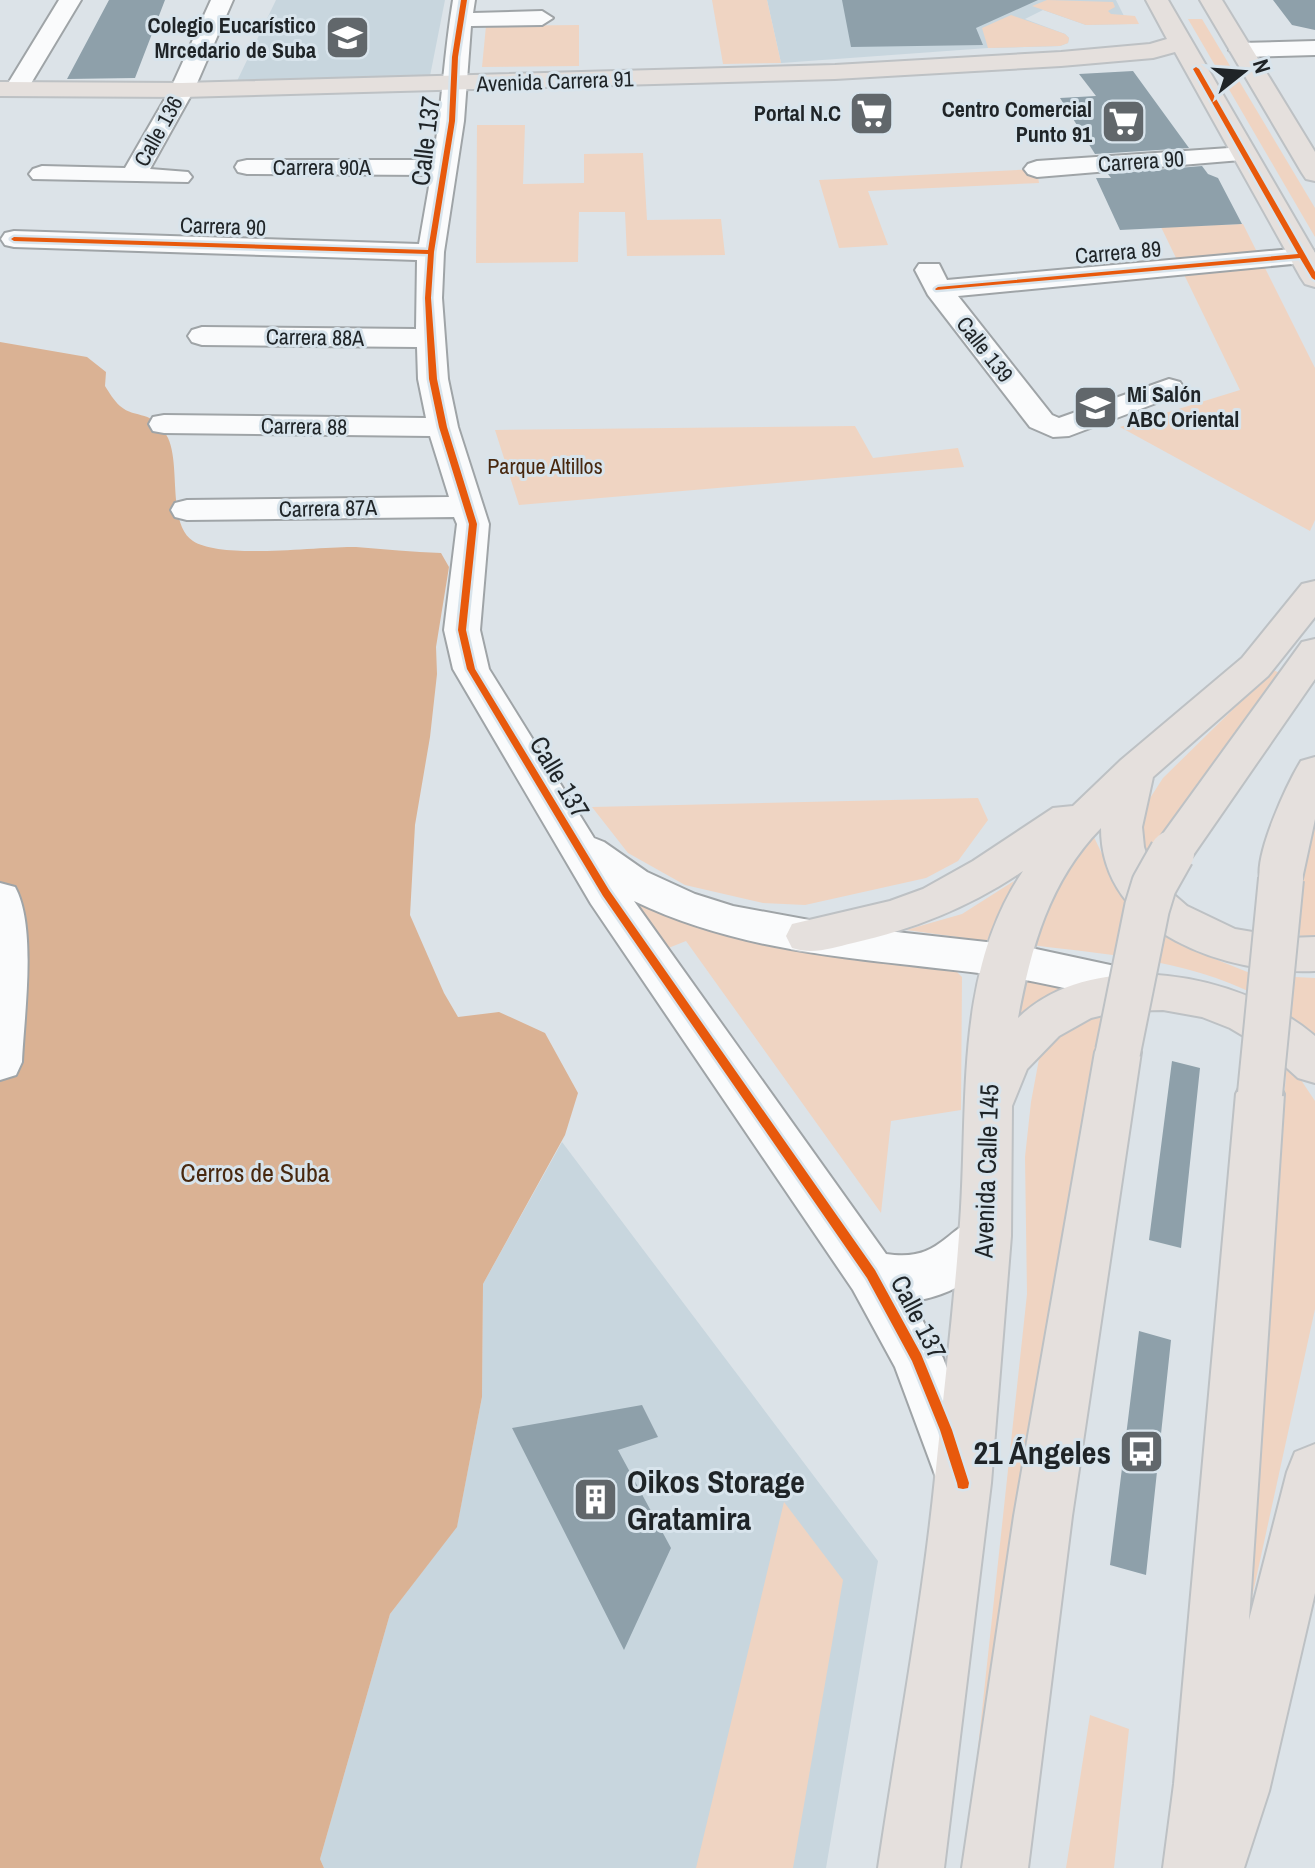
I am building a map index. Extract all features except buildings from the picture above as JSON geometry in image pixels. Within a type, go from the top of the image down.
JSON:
[{"type":"main road","points":[[1157,0],[1309,267]]},
{"type":"main road","points":[[1211,0],[1311,161]]},
{"type":"main road","name":"Avenida Carrera 91","points":[[8,90],[182,90],[822,73],[1061,59],[1153,51],[1181,42]]},
{"type":"main road","name":"Avenida Carrera 91","points":[[1061,59],[1156,59],[1196,69]]},
{"type":"main road","name":"Avenida Calle 145","points":[[911,1868],[963,1483],[985,1236],[989,1159],[988,1087],[994,1021],[1006,960],[1031,893],[1069,835],[1126,778],[1255,667],[1315,592]]},
{"type":"main road","points":[[995,1868],[1043,1516],[1118,1052],[1147,908],[1154,885],[1172,853],[1315,651]]},
{"type":"main road","points":[[1196,1868],[1206,1784],[1260,1094],[1281,879],[1288,837],[1302,795],[1315,771]]},
{"type":"main road","points":[[808,936],[874,921],[937,901],[1027,849],[1126,778]]},
{"type":"main road","points":[[1126,778],[1121,831],[1129,868],[1144,891],[1166,913],[1222,943],[1256,953],[1289,956],[1315,954]]},
{"type":"main road","points":[[989,1159],[995,1094],[1009,1056],[1037,1025],[1072,1004],[1114,993],[1154,992],[1197,998],[1239,1012],[1277,1033],[1315,1064]]},
{"type":"main road","points":[[1214,1868],[1237,1791],[1315,1472]]},
{"type":"street","points":[[8,90],[70,0]]},
{"type":"street","name":"Calle 136","points":[[134,175],[182,90],[222,0]]},
{"type":"street","points":[[463,10],[542,18]]},
{"type":"street","name":"Calle 137","points":[[463,10],[445,168],[431,252],[428,338],[443,427],[468,507],[473,541],[462,630],[471,669],[606,893],[871,1274],[917,1358],[963,1483]]},
{"type":"street","points":[[1240,50],[1315,48]]},
{"type":"street","name":"Carrera 90","points":[[1037,169],[1244,154]]},
{"type":"street","name":"Carrera 90A","points":[[247,167],[445,168]]},
{"type":"street","points":[[42,174],[179,177]]},
{"type":"street","name":"Carrera 90","points":[[14,239],[431,252]]},
{"type":"street","name":"Carrera 89","points":[[932,276],[1309,267]]},
{"type":"street","name":"Calle 139","points":[[932,276],[1041,421],[1053,428],[1069,427],[1169,388]]},
{"type":"street","name":"Carrera 88A","points":[[202,336],[428,338]]},
{"type":"street","name":"Carrera 88","points":[[164,424],[443,427]]},
{"type":"street","name":"Carrera 87A","points":[[187,510],[468,507]]},
{"type":"street","name":"Calle 137","points":[[562,822],[614,873],[678,905],[746,925],[808,936],[1006,960],[1154,992]]},
{"type":"street","points":[[0,898],[6,929],[0,1062]]},
{"type":"street","name":"Calle 137","points":[[871,1274],[899,1280],[940,1273],[957,1263],[985,1236]]},
{"type":"shaded area","name":"Colegio Eucarístico Mrcedario de Suba","points":[[276,0],[445,0],[430,76],[237,81]]},
{"type":"shaded area","points":[[767,0],[1116,0],[1128,24],[1086,25],[1043,10],[1025,19],[1065,34],[1069,38],[1068,43],[1060,46],[781,63]]},
{"type":"shaded area","points":[[562,1142],[878,1561],[826,1868],[324,1868],[320,1859],[390,1614],[457,1526],[482,1397],[483,1284]]},
{"type":"green space","points":[[712,0],[767,0],[781,63],[723,64]]},
{"type":"green space","points":[[1047,0],[1113,2],[1115,7],[1108,11],[1111,14],[1135,16],[1139,24],[1086,25],[1032,6]]},
{"type":"green space","points":[[1011,15],[1065,34],[1069,38],[1068,43],[1060,46],[988,48],[982,28]]},
{"type":"green space","points":[[1188,19],[1202,19],[1315,208],[1315,237]]},
{"type":"green space","points":[[579,25],[579,66],[482,67],[486,26]]},
{"type":"green space","points":[[477,125],[525,125],[523,184],[584,183],[584,154],[643,153],[647,220],[721,219],[725,255],[627,256],[625,212],[579,212],[578,262],[476,263]]},
{"type":"green space","points":[[1037,169],[1039,183],[868,191],[888,245],[839,248],[819,180]]},
{"type":"green space","points":[[1243,224],[1315,368],[1315,520],[1310,531],[1120,427],[1240,390],[1161,227]]},
{"type":"green space","name":"Cerros de Suba","points":[[0,342],[87,357],[106,372],[105,386],[118,404],[156,422],[168,438],[172,450],[180,522],[193,541],[225,550],[356,547],[441,553],[449,567],[436,647],[437,674],[430,737],[415,825],[410,915],[444,993],[458,1017],[499,1012],[545,1033],[578,1093],[565,1135],[483,1284],[482,1397],[457,1527],[390,1614],[320,1859],[324,1868],[0,1868]]},
{"type":"green space","name":"Parque Altillos","points":[[855,426],[873,458],[958,448],[964,467],[519,505],[495,430]]},
{"type":"green space","points":[[1273,670],[1280,673],[1145,861],[1137,847],[1143,809],[1163,778]]},
{"type":"green space","points":[[978,798],[988,820],[958,861],[926,878],[805,905],[763,903],[685,885],[628,853],[592,807]]},
{"type":"green space","points":[[1315,818],[1315,935],[1300,940],[1303,863]]},
{"type":"green space","points":[[1092,833],[1114,879],[1161,928],[1200,953],[1255,975],[1315,978],[1315,1045],[1285,1013],[1227,982],[1163,964],[1032,945],[1051,900]]},
{"type":"green space","points":[[1014,881],[987,941],[906,930],[962,914]]},
{"type":"green space","points":[[620,899],[743,937],[831,955],[954,969],[962,977],[961,1110],[891,1121],[881,1213],[686,941],[661,951]]},
{"type":"green space","points":[[1020,975],[1088,981],[1011,1041]]},
{"type":"green space","points":[[1104,1009],[1073,1222],[965,1868],[1027,1294],[1025,1157],[1031,1102],[1039,1059],[1066,1030]]},
{"type":"green space","points":[[1287,1059],[1315,1101],[1315,1309],[1249,1611]]},
{"type":"green space","points":[[784,1502],[843,1580],[793,1868],[696,1868]]},
{"type":"green space","points":[[1090,1715],[1129,1729],[1114,1868],[1066,1868]]},
{"type":"cycle path","points":[[464,0],[455,57],[452,121],[431,252],[428,298],[433,379],[443,427],[473,524],[462,630],[471,669],[606,893],[871,1274],[917,1358],[963,1483]]},
{"type":"cycle path","points":[[1196,69],[1315,278]]},
{"type":"cycle path","points":[[14,239],[431,252]]},
{"type":"cycle path","points":[[938,289],[1303,256]]},
{"type":"place","name":"Colegio Eucarístico Mrcedario de Suba","points":[[347,38]]},
{"type":"place","name":"Portal N.C","points":[[872,113]]},
{"type":"place","name":"Centro Comercial Punto 91","points":[[1123,122]]},
{"type":"place","name":"Mi Salón ABC Oriental","points":[[1096,407]]},
{"type":"place","name":"21 Ángeles","points":[[1142,1452]]},
{"type":"place","name":"Oikos Storage Gratamira","points":[[596,1499]]}]
